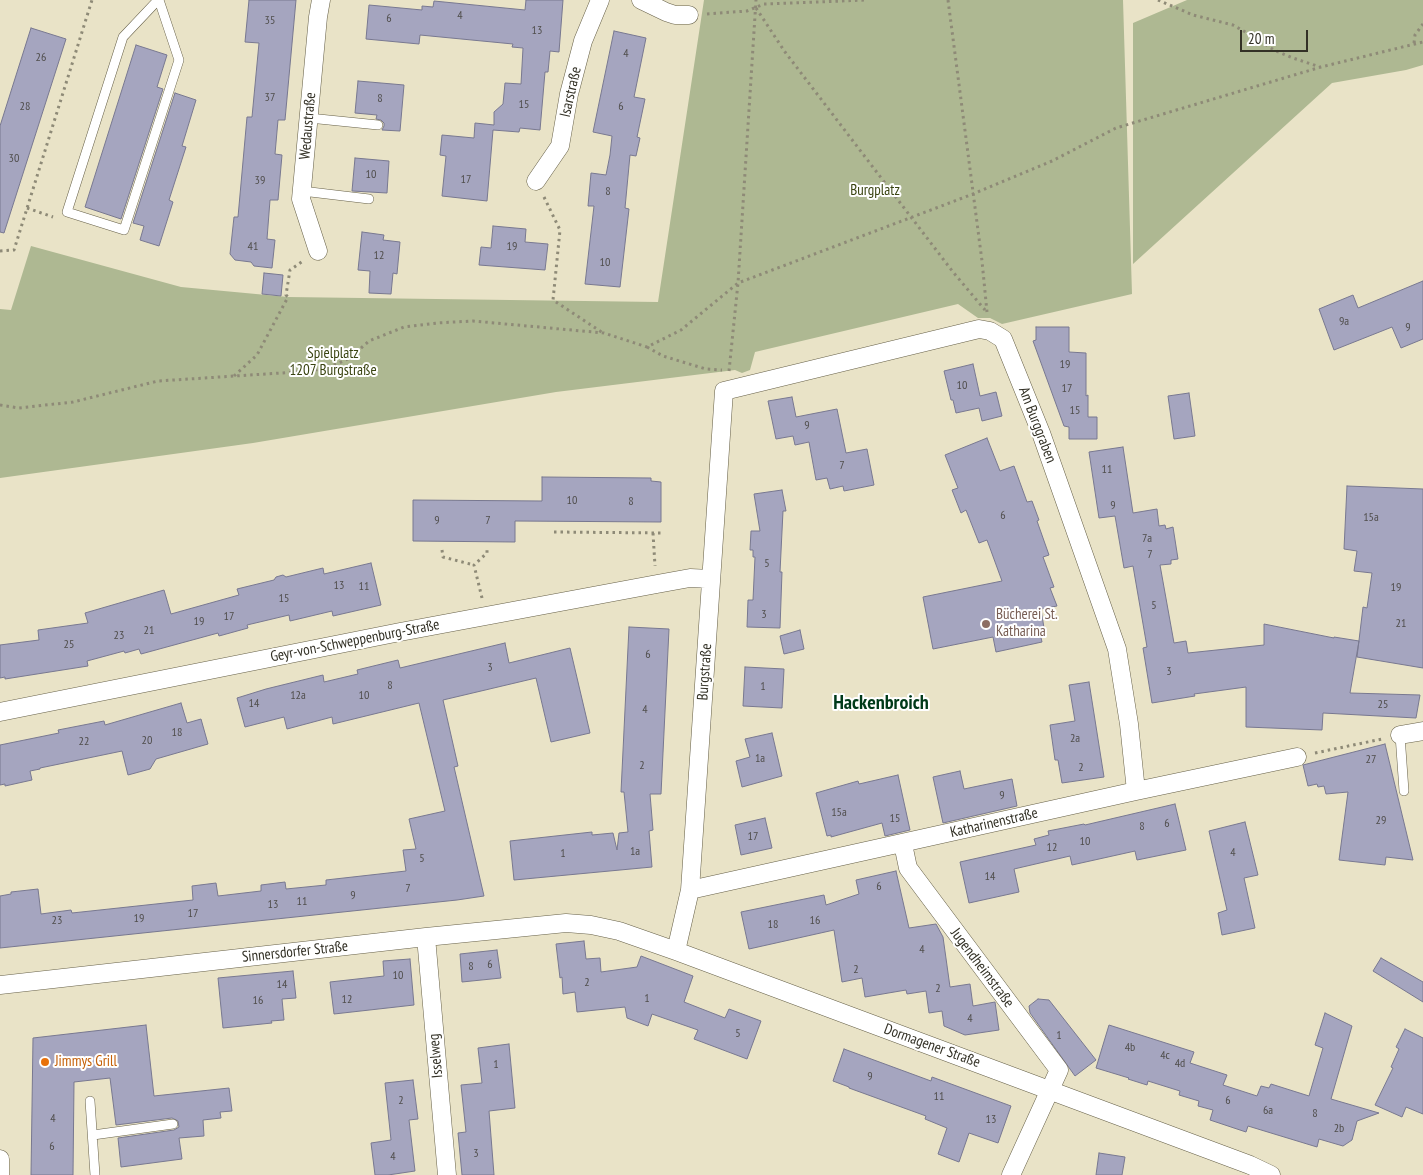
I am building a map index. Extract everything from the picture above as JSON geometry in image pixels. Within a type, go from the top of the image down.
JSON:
[{"type":"street","name":"Wedaustraße","points":[[318,251],[302,199],[302,191],[321,0]]},
{"type":"street","name":"Isarstraße","points":[[536,181],[560,146],[569,94],[583,41],[600,0]]},
{"type":"street","points":[[641,0],[675,15],[689,15]]},
{"type":"street","name":"Am Burggraben","points":[[724,391],[980,329],[990,331],[1003,339],[1041,433],[1117,649],[1129,724],[1136,791]]},
{"type":"street","name":"Burgstraße","points":[[676,950],[690,890],[724,391]]},
{"type":"street","name":"Geyr-von-Schweppenburg-Straße","points":[[0,712],[657,584],[690,578],[711,579]]},
{"type":"street","points":[[1400,735],[1423,731]]},
{"type":"street","name":"Katharinenstraße","points":[[690,890],[1297,757]]},
{"type":"street","name":"Jugendheimstraße","points":[[903,844],[908,868],[1059,1070],[1049,1090]]},
{"type":"street","name":"Sinnersdorfer Straße","points":[[0,985],[426,937],[566,923],[591,925]]},
{"type":"street","name":"Dormagener Straße","points":[[591,925],[619,931],[676,950],[1250,1165],[1271,1175]]},
{"type":"street","name":"Isselweg","points":[[426,937],[447,1175]]},
{"type":"street","points":[[1011,1175],[1049,1090]]},
{"type":"street","points":[[0,1159],[0,1175]]},
{"type":"lane","points":[[159,0],[179,60],[124,230],[67,212],[123,37],[159,0]]},
{"type":"lane","points":[[309,118],[378,125]]},
{"type":"lane","points":[[302,191],[369,199]]},
{"type":"lane","points":[[1400,735],[1404,791]]},
{"type":"lane","points":[[90,1101],[95,1175]]},
{"type":"lane","points":[[93,1135],[173,1124]]},
{"type":"path","points":[[0,251],[14,250],[92,0]]},
{"type":"path","points":[[724,391],[730,370],[738,283],[756,0]]},
{"type":"path","points":[[689,15],[747,11],[764,4],[867,0]]},
{"type":"path","points":[[755,8],[785,52],[953,272],[988,312],[948,0]]},
{"type":"path","points":[[1158,0],[1233,26],[1274,50],[1321,67]]},
{"type":"path","points":[[1414,43],[1415,35],[1423,24]]},
{"type":"path","points":[[647,347],[681,330],[738,283],[973,194],[1052,161],[1116,128],[1321,67],[1423,42]]},
{"type":"path","points":[[536,181],[560,230],[553,300],[604,333]]},
{"type":"path","points":[[27,208],[54,217],[67,212]]},
{"type":"path","points":[[233,376],[257,355],[288,297],[286,295],[290,270],[318,251]]},
{"type":"path","points":[[0,406],[19,408],[73,402],[158,381],[312,371],[338,364],[350,358],[369,341],[404,327],[473,321],[604,333],[647,347],[663,356],[706,369],[730,370]]},
{"type":"path","points":[[554,532],[663,533]]},
{"type":"path","points":[[654,533],[654,561],[657,584]]},
{"type":"path","points":[[474,565],[487,553],[487,547]]},
{"type":"path","points":[[442,550],[443,557],[474,565]]},
{"type":"path","points":[[474,565],[486,616]]},
{"type":"path","points":[[1297,757],[1400,735]]},
{"type":"green space","points":[[704,0],[1123,0],[1132,294],[1002,324],[990,318],[978,318],[958,304],[755,352],[750,370],[742,373],[735,370],[556,392],[253,443],[0,478],[0,309],[11,310],[31,246],[181,287],[288,297],[658,302]]},
{"type":"green space","points":[[1187,0],[1423,0],[1423,65],[1406,70],[1332,83],[1133,264],[1133,23]]},
{"type":"building","points":[[249,0],[296,0],[285,120],[278,120],[275,154],[282,155],[278,200],[270,200],[267,239],[275,240],[272,268],[254,266],[251,262],[235,260],[230,254],[234,217],[238,217],[247,117],[252,117],[259,43],[245,42]]},
{"type":"building","points":[[526,0],[563,0],[559,52],[550,51],[548,72],[545,72],[540,130],[520,128],[519,132],[493,130],[487,201],[442,196],[446,156],[440,155],[442,135],[474,138],[475,123],[494,125],[494,112],[503,104],[505,83],[521,84],[523,48],[512,47],[513,44],[420,35],[419,44],[366,39],[369,5],[422,10],[422,6],[433,7],[434,1],[525,10]]},
{"type":"building","points":[[31,28],[66,39],[4,233],[0,232],[0,126]]},
{"type":"building","points":[[614,31],[646,38],[634,97],[645,99],[637,137],[640,138],[636,156],[630,155],[625,208],[629,209],[620,287],[585,284],[594,206],[588,206],[591,173],[606,175],[610,155],[612,136],[593,132]]},
{"type":"building","points":[[136,45],[167,55],[157,87],[163,89],[121,219],[85,207]]},
{"type":"building","points":[[358,81],[404,85],[400,131],[382,130],[384,123],[376,119],[377,115],[355,113]]},
{"type":"building","points":[[175,93],[196,100],[182,146],[186,147],[169,200],[173,202],[159,246],[140,240],[144,226],[133,223]]},
{"type":"building","points":[[355,158],[389,161],[387,193],[352,191]]},
{"type":"building","points":[[493,226],[526,229],[525,242],[548,244],[545,270],[479,265],[481,247],[491,248]]},
{"type":"building","points":[[362,232],[384,235],[383,240],[400,242],[397,274],[393,273],[391,294],[369,293],[370,271],[358,270]]},
{"type":"building","points":[[264,273],[283,275],[281,296],[262,294]]},
{"type":"building","points":[[1423,281],[1423,339],[1401,348],[1392,327],[1334,350],[1319,309],[1353,295],[1358,308]]},
{"type":"building","points":[[1036,327],[1069,327],[1069,352],[1086,353],[1088,417],[1097,417],[1097,439],[1069,439],[1069,427],[1064,426],[1033,341],[1036,340]]},
{"type":"building","points":[[973,364],[980,396],[996,392],[1002,416],[982,421],[979,408],[956,413],[944,371]]},
{"type":"building","points":[[1189,393],[1195,436],[1174,439],[1168,396]]},
{"type":"building","points":[[792,397],[796,417],[837,409],[846,453],[867,449],[874,485],[844,491],[843,486],[830,489],[827,478],[816,480],[809,442],[795,445],[793,436],[776,439],[768,401]]},
{"type":"building","points":[[987,438],[1000,471],[1014,466],[1027,502],[1032,501],[1049,555],[1043,557],[1054,587],[1050,588],[1057,606],[1041,609],[1044,628],[1039,629],[1042,642],[996,652],[993,637],[933,649],[923,597],[1002,581],[987,540],[979,543],[966,510],[961,513],[952,490],[958,488],[945,455]]},
{"type":"building","points":[[1123,447],[1133,513],[1157,509],[1159,526],[1165,525],[1166,529],[1173,527],[1178,559],[1171,560],[1171,564],[1160,565],[1174,643],[1186,641],[1188,653],[1264,645],[1264,624],[1359,641],[1350,693],[1420,695],[1416,718],[1323,713],[1322,730],[1246,727],[1246,687],[1194,694],[1195,696],[1152,703],[1143,648],[1147,647],[1133,566],[1124,568],[1115,516],[1099,518],[1089,452]]},
{"type":"building","points":[[542,477],[651,478],[651,481],[661,482],[661,522],[515,521],[515,542],[413,541],[413,500],[542,501]]},
{"type":"building","points":[[1347,486],[1423,489],[1423,668],[1357,657],[1363,607],[1367,608],[1372,573],[1354,571],[1357,551],[1344,549]]},
{"type":"building","points":[[782,490],[786,511],[783,511],[780,628],[747,627],[748,600],[753,600],[755,557],[753,557],[753,550],[750,550],[751,531],[760,531],[754,494]]},
{"type":"building","points":[[371,563],[381,605],[333,616],[332,611],[290,621],[289,615],[247,625],[248,628],[219,636],[218,633],[141,654],[139,649],[125,653],[124,651],[87,661],[88,666],[5,679],[5,677],[0,678],[0,645],[39,640],[38,630],[88,623],[85,613],[164,590],[171,614],[239,595],[237,589],[274,580],[276,577],[283,575],[286,577],[323,568],[324,574]]},
{"type":"building","points":[[629,627],[669,629],[661,794],[650,794],[653,830],[649,831],[652,867],[514,880],[510,841],[592,832],[592,835],[613,833],[617,850],[619,833],[628,832],[624,792],[621,792]]},
{"type":"building","points":[[800,630],[804,649],[784,654],[780,636]]},
{"type":"building","points":[[505,643],[509,663],[570,648],[590,733],[551,742],[536,678],[443,700],[458,766],[454,767],[484,896],[0,948],[0,896],[11,894],[11,892],[38,889],[41,914],[71,910],[72,913],[193,900],[192,886],[216,883],[218,896],[261,891],[261,885],[285,882],[286,889],[326,885],[326,880],[406,871],[403,850],[416,849],[409,819],[445,811],[419,703],[333,724],[332,717],[287,729],[284,717],[245,727],[237,698],[323,675],[324,682],[358,674],[357,670],[398,660],[400,668]]},
{"type":"building","points":[[745,667],[784,669],[782,708],[743,706]]},
{"type":"building","points":[[1089,682],[1104,777],[1062,783],[1058,760],[1055,760],[1050,725],[1075,721],[1069,685]]},
{"type":"building","points":[[181,703],[187,723],[201,719],[208,744],[156,759],[150,769],[128,775],[122,751],[40,768],[30,771],[32,780],[5,786],[5,784],[0,785],[0,745],[59,733],[58,730],[104,721],[105,725]]},
{"type":"building","points":[[772,733],[782,776],[742,787],[736,761],[750,757],[745,739]]},
{"type":"building","points":[[1385,744],[1413,860],[1386,857],[1385,865],[1339,860],[1348,792],[1326,794],[1324,786],[1318,787],[1317,784],[1308,786],[1303,765]]},
{"type":"building","points":[[960,771],[964,789],[1012,779],[1017,806],[943,823],[933,777]]},
{"type":"building","points":[[898,775],[910,830],[885,836],[882,823],[831,837],[831,835],[827,836],[816,793],[858,781],[859,784]]},
{"type":"building","points":[[1175,804],[1186,850],[1137,860],[1135,851],[1072,865],[1070,856],[1014,869],[1019,892],[969,903],[960,862],[1036,845],[1034,839],[1049,835],[1048,831],[1085,825]]},
{"type":"building","points":[[765,818],[772,848],[741,855],[735,825]]},
{"type":"building","points":[[1245,822],[1258,875],[1244,878],[1255,928],[1222,935],[1218,913],[1227,910],[1209,831]]},
{"type":"building","points":[[896,871],[909,928],[936,924],[943,937],[950,987],[970,984],[973,1006],[995,1002],[999,1030],[965,1035],[944,1026],[942,1011],[929,1013],[926,991],[907,994],[906,990],[865,997],[862,978],[842,982],[834,930],[749,949],[741,912],[824,895],[826,905],[859,894],[856,880]]},
{"type":"building","points":[[584,941],[586,959],[600,958],[601,972],[637,967],[641,956],[693,976],[684,1002],[725,1018],[729,1009],[761,1021],[747,1059],[694,1039],[698,1030],[652,1014],[648,1026],[627,1018],[625,1007],[577,1012],[575,992],[563,994],[556,944]]},
{"type":"building","points":[[497,950],[501,978],[462,982],[460,954]]},
{"type":"building","points":[[1381,958],[1423,982],[1423,1002],[1373,971]]},
{"type":"building","points":[[410,959],[414,1005],[334,1014],[330,982],[384,976],[383,961]]},
{"type":"building","points":[[293,971],[296,998],[282,999],[284,1020],[223,1028],[218,978]]},
{"type":"building","points":[[1038,999],[1049,1000],[1096,1060],[1075,1076],[1030,1013],[1029,1006]]},
{"type":"building","points":[[1325,1013],[1352,1026],[1331,1099],[1379,1113],[1357,1121],[1352,1140],[1343,1146],[1319,1139],[1317,1147],[1248,1126],[1246,1132],[1210,1120],[1213,1110],[1198,1106],[1199,1101],[1179,1095],[1180,1091],[1148,1081],[1147,1085],[1096,1068],[1109,1025],[1194,1052],[1190,1063],[1227,1075],[1223,1085],[1257,1096],[1261,1086],[1269,1088],[1271,1084],[1309,1096],[1323,1048],[1315,1045]]},
{"type":"building","points":[[146,1025],[154,1096],[229,1088],[232,1111],[220,1112],[221,1118],[203,1120],[204,1136],[179,1138],[182,1159],[121,1167],[118,1138],[174,1130],[179,1127],[178,1121],[172,1118],[116,1125],[110,1078],[74,1082],[73,1175],[31,1175],[33,1038]]},
{"type":"building","points":[[1405,1029],[1423,1038],[1423,1114],[1406,1107],[1402,1117],[1375,1105],[1393,1068],[1391,1067],[1399,1049],[1396,1047]]},
{"type":"building","points":[[509,1044],[515,1108],[489,1111],[494,1175],[462,1175],[458,1133],[466,1132],[461,1085],[482,1083],[478,1048]]},
{"type":"building","points":[[844,1049],[931,1081],[932,1077],[1011,1106],[998,1143],[969,1133],[959,1162],[938,1154],[947,1128],[925,1119],[926,1116],[833,1081]]},
{"type":"building","points":[[413,1080],[418,1119],[409,1120],[415,1171],[375,1175],[371,1143],[391,1140],[385,1083]]},
{"type":"building","points":[[1099,1153],[1125,1157],[1122,1175],[1096,1175]]},
{"type":"place","name":"Bücherei St. Katharina","points":[[986,624]]},
{"type":"place","name":"Jimmys Grill","points":[[45,1062]]},
{"type":"district","name":"Hackenbroich","points":[[881,703]]},
{"type":"park label","name":"Burgplatz","points":[[875,191]]},
{"type":"park label","name":"Spielplatz 1207 Burgstraße","points":[[333,362]]}]
